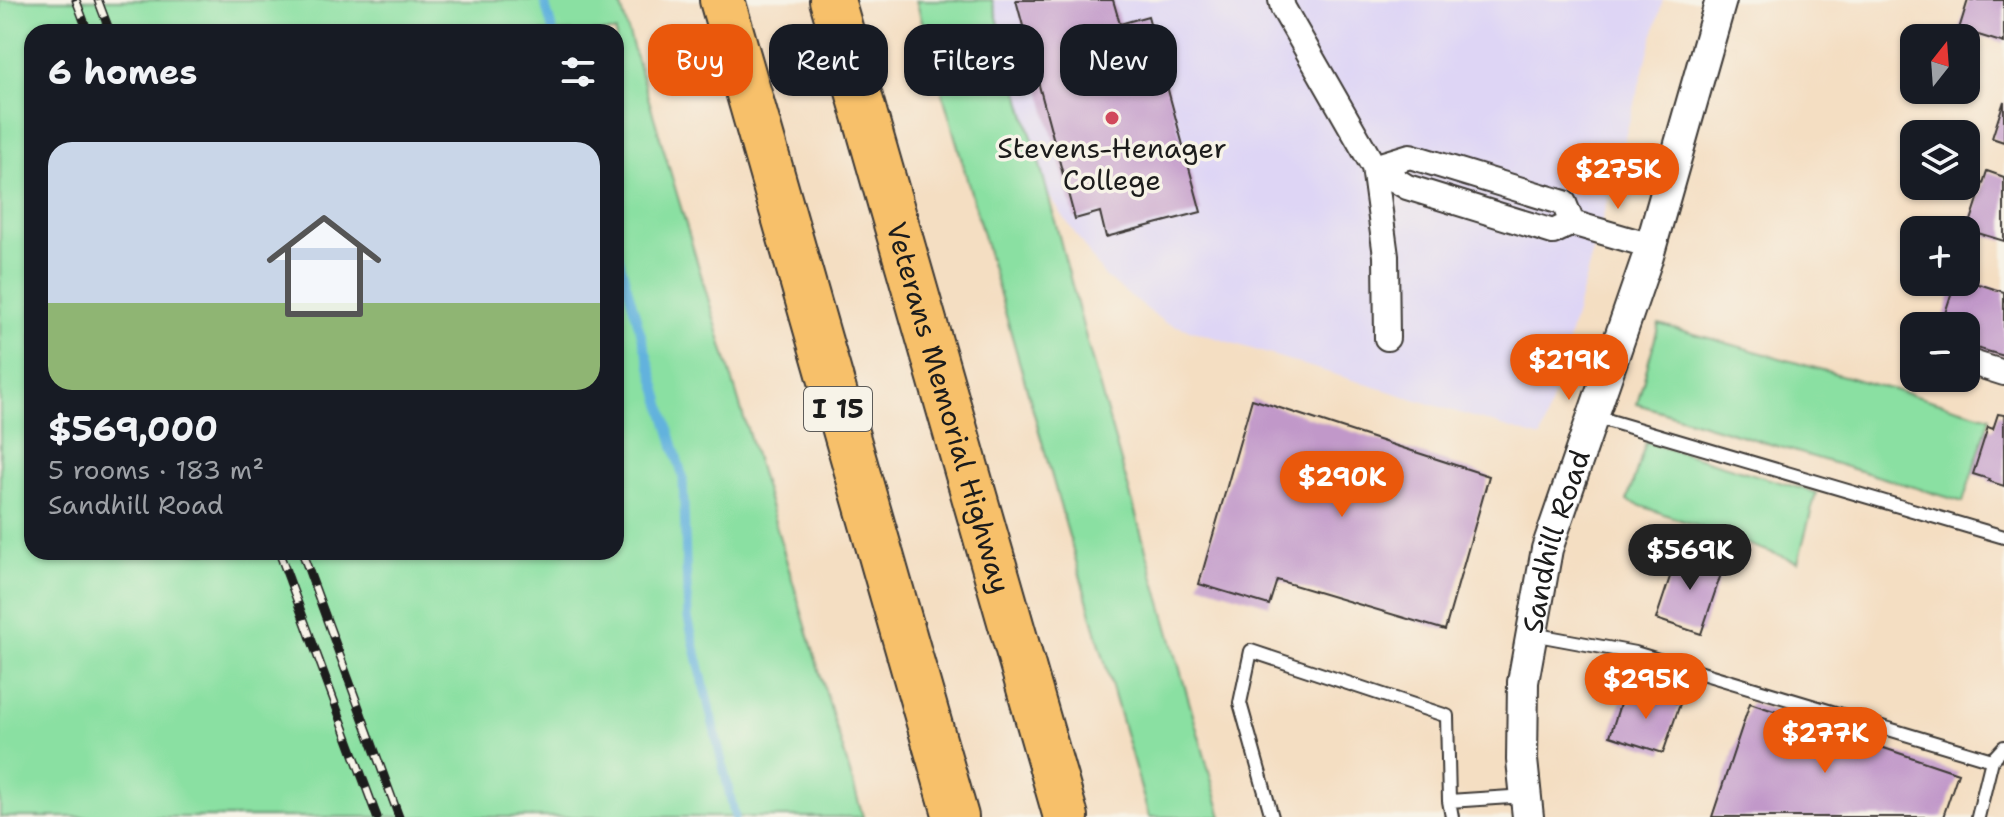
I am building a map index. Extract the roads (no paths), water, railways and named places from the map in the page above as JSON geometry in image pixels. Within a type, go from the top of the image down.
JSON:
[{"type":"highway","name":"I 15","points":[[722,0],[956,817]]},
{"type":"highway","name":"Veterans Memorial Highway","points":[[832,0],[1066,817]]},
{"type":"street","points":[[1281,0],[1374,167],[1386,256],[1387,338]]},
{"type":"street","name":"Sandhill Road","points":[[1527,807],[1522,760],[1523,682],[1547,549],[1651,246],[1721,0]]},
{"type":"street","points":[[1374,167],[1407,187],[1553,232],[1572,223],[1651,246]]},
{"type":"street","points":[[1980,365],[2004,373]]},
{"type":"lane","points":[[1593,416],[2004,537]]},
{"type":"lane","points":[[1532,634],[1635,653],[1992,760]]},
{"type":"lane","points":[[1272,817],[1240,703],[1251,651],[1447,716],[1452,817]]},
{"type":"lane","points":[[1978,817],[1992,760],[2004,747]]},
{"type":"lane","points":[[1449,801],[1527,807]]},
{"type":"waterway","points":[[544,0],[551,24]]},
{"type":"waterway","points":[[624,275],[683,478],[688,618],[735,817]]},
{"type":"railway","points":[[76,0],[85,24]]},
{"type":"railway","points":[[98,0],[107,24]]},
{"type":"railway","points":[[282,560],[377,817]]},
{"type":"railway","points":[[305,560],[399,817]]},
{"type":"place","name":"Stevens-Henager College","points":[[1112,118]]}]
